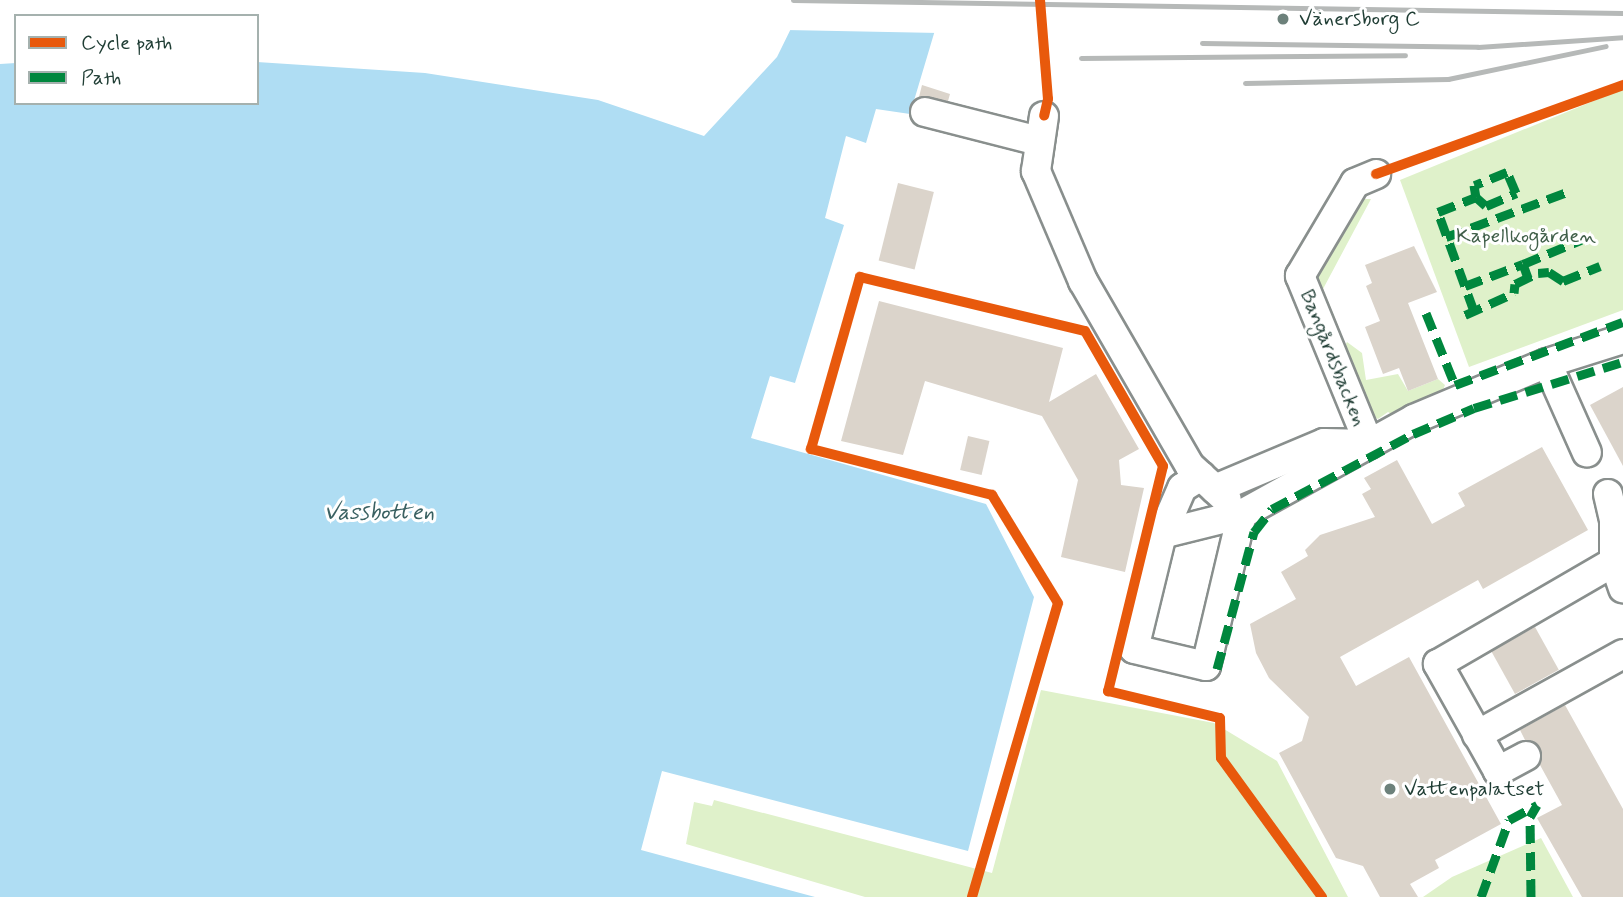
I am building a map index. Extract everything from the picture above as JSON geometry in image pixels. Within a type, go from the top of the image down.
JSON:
[{"type":"street","points":[[925,112],[1042,129],[1036,171],[1083,281],[1144,391],[1208,482],[1242,514]]},
{"type":"street","name":"Bangårdsbacken","points":[[1369,444],[1300,276],[1355,183],[1376,174]]},
{"type":"street","points":[[1162,534],[1242,514],[1415,419],[1547,363],[1623,339]]},
{"type":"street","points":[[1547,363],[1587,453]]},
{"type":"street","points":[[1242,514],[1206,666],[1134,649],[1162,534],[1182,488],[1208,482],[1324,443],[1369,444]]},
{"type":"street","points":[[1608,494],[1614,520],[1615,562],[1623,589]]},
{"type":"street","points":[[1526,756],[1498,771],[1438,664],[1615,562]]},
{"type":"street","points":[[1477,735],[1623,654]]},
{"type":"green space","name":"Kapellkogården","points":[[1623,89],[1623,310],[1469,367],[1400,180]]},
{"type":"green space","points":[[1364,199],[1371,199],[1323,289],[1339,328],[1333,332],[1314,283]]},
{"type":"green space","points":[[1347,342],[1362,353],[1366,380],[1398,374],[1408,391],[1438,379],[1445,385],[1443,390],[1395,416],[1388,412],[1378,419],[1364,412],[1339,356]]},
{"type":"green space","points":[[1041,690],[1214,723],[1277,761],[1348,897],[865,897],[686,844],[694,802],[712,806],[714,800],[992,873]]},
{"type":"green space","points":[[1541,838],[1573,897],[1423,897],[1452,877]]},
{"type":"water","name":"Vassbotten","points":[[805,0],[944,0],[910,114],[876,109],[866,143],[846,136],[825,218],[844,225],[795,383],[770,376],[751,438],[986,504],[1034,597],[968,851],[662,771],[641,850],[815,897],[0,897],[0,64],[14,63],[14,105],[259,105],[259,62],[425,73],[598,100],[704,136],[777,57]]},
{"type":"pier","points":[[801,0],[947,0],[939,33],[786,30]]},
{"type":"building","points":[[922,85],[950,94],[948,101],[919,97]]},
{"type":"building","points":[[898,183],[934,192],[915,270],[879,261]]},
{"type":"building","points":[[1414,246],[1437,292],[1408,303],[1438,379],[1408,391],[1399,368],[1383,374],[1365,327],[1380,321],[1366,286],[1372,283],[1365,265]]},
{"type":"building","points":[[879,301],[1063,348],[1049,402],[1096,374],[1139,449],[1119,460],[1121,485],[1144,488],[1125,572],[1061,557],[1078,480],[1042,416],[925,381],[903,455],[841,441]]},
{"type":"building","points":[[1623,387],[1623,466],[1590,405]]},
{"type":"building","points":[[968,436],[989,441],[982,475],[960,470]]},
{"type":"building","points":[[1542,447],[1588,530],[1483,589],[1478,580],[1340,657],[1356,686],[1409,657],[1501,824],[1435,860],[1439,868],[1410,884],[1418,897],[1380,897],[1363,866],[1336,858],[1279,753],[1302,741],[1309,717],[1269,678],[1256,653],[1250,624],[1296,599],[1281,572],[1308,556],[1305,550],[1320,535],[1375,517],[1362,494],[1371,489],[1364,478],[1397,460],[1432,524],[1465,506],[1458,493]]},
{"type":"building","points":[[1535,627],[1559,670],[1515,694],[1491,651]]},
{"type":"building","points":[[1565,705],[1623,809],[1623,897],[1582,897],[1537,818],[1562,805],[1540,765],[1540,748],[1525,740],[1520,730]]},
{"type":"railway","points":[[793,0],[1623,13]]},
{"type":"railway","points":[[1202,43],[1478,47],[1623,37]]},
{"type":"railway","points":[[1245,83],[1448,79],[1606,46]]},
{"type":"railway","points":[[1081,58],[1405,55]]},
{"type":"marked path","points":[[1474,311],[1438,212],[1476,197],[1486,206],[1516,193],[1507,172],[1474,185],[1476,197]]},
{"type":"marked path","points":[[1446,237],[1570,191]]},
{"type":"marked path","points":[[1523,264],[1581,240]]},
{"type":"marked path","points":[[1465,286],[1523,264],[1528,278]]},
{"type":"marked path","points":[[1465,315],[1514,293],[1515,284],[1538,273],[1549,272],[1563,281],[1600,266]]},
{"type":"marked path","points":[[1426,313],[1455,385],[1623,322]]},
{"type":"marked path","points":[[1217,669],[1254,532],[1272,509],[1413,434],[1474,408],[1623,362]]},
{"type":"marked path","points":[[1481,897],[1509,820],[1537,805]]},
{"type":"marked path","points":[[1531,897],[1530,817],[1537,805]]},
{"type":"cycle path","points":[[1040,0],[1048,99],[1044,116]]},
{"type":"cycle path","points":[[1376,174],[1623,85]]},
{"type":"cycle path","points":[[972,897],[1058,603],[992,495],[811,449],[860,277],[1085,331],[1163,466],[1108,691],[1220,718],[1221,758],[1322,897]]},
{"type":"place","name":"Vänersborg C","points":[[1283,19]]},
{"type":"place","name":"Vattenpalatset","points":[[1390,789]]}]
